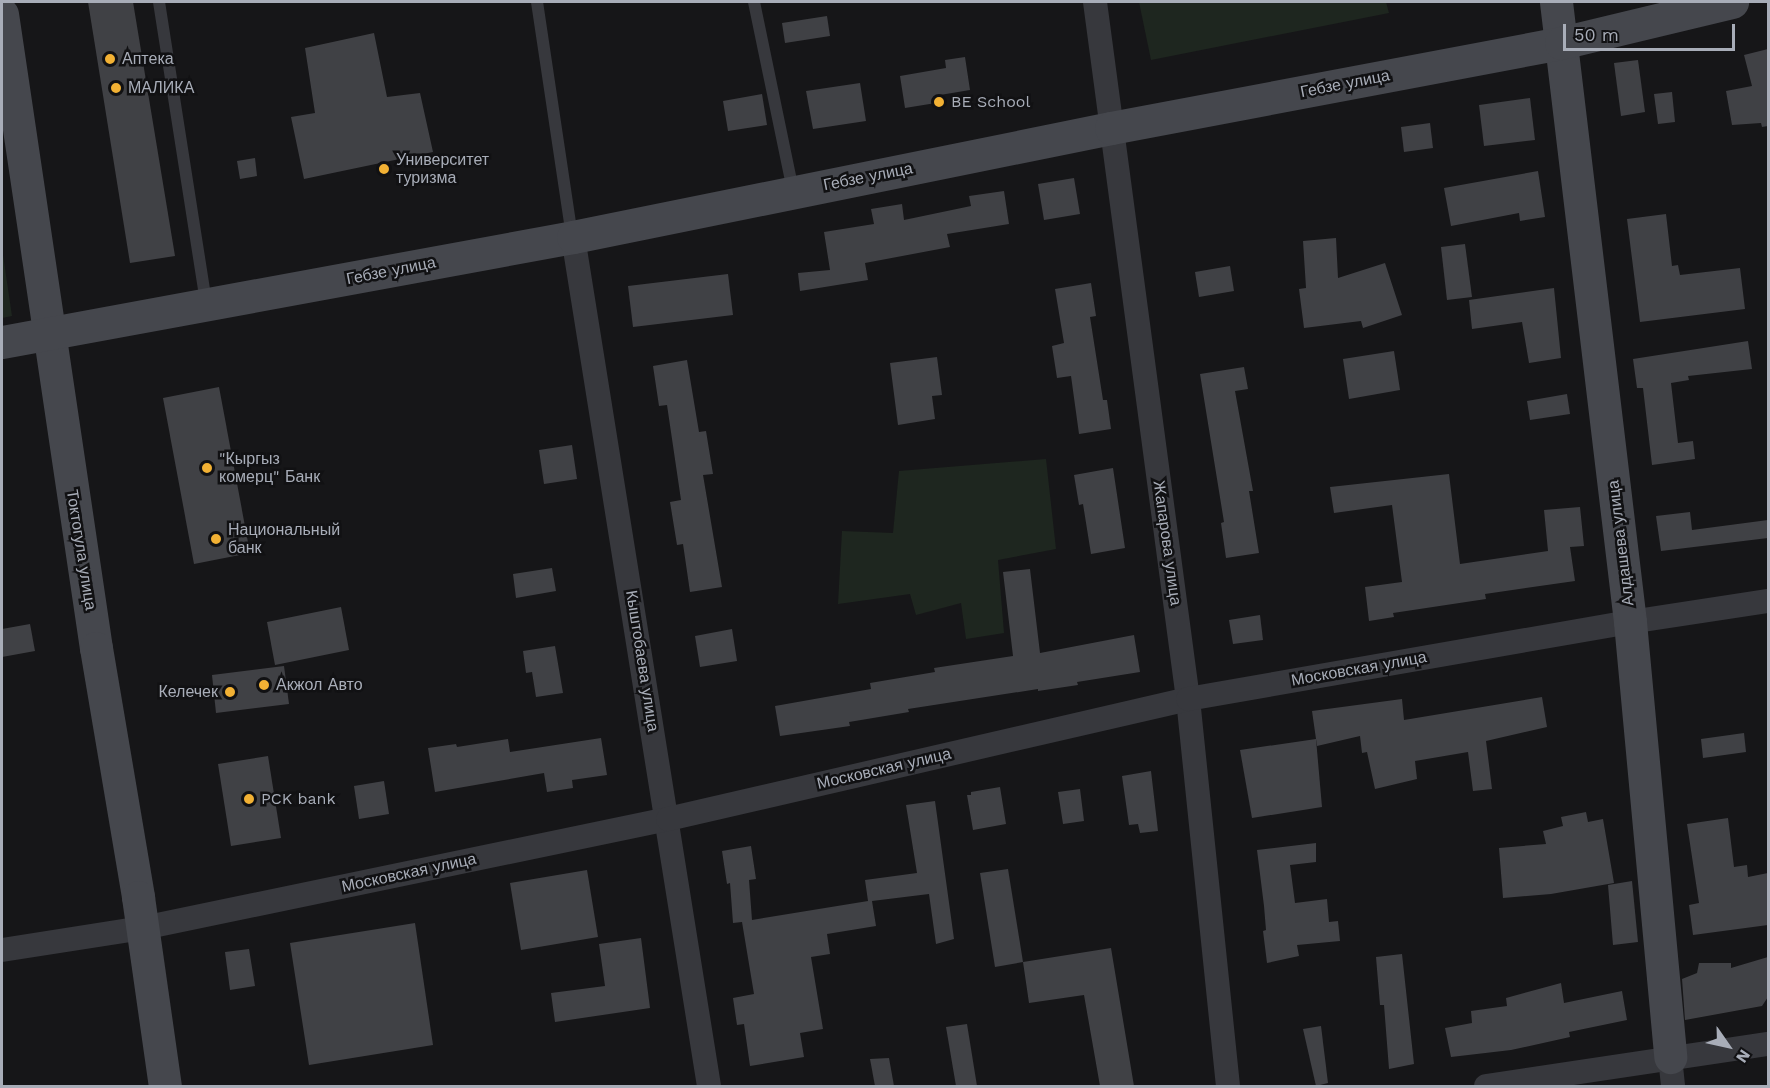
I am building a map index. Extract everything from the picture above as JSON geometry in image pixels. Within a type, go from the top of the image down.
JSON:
[{"type":"main road","name":"Алдашева улица","points":[[1556,2],[1630,622],[1672,1072]]},
{"type":"main road","name":"Гебзе улица","points":[[2,342],[573,237],[1111,128],[1561,43],[1732,2]]},
{"type":"main road","name":"Токтогула улица","points":[[2,14],[96,648],[143,928],[165,1086]]},
{"type":"street","name":"Жапарова улица","points":[[1095,2],[1188,699],[1228,1086]]},
{"type":"street","name":"Кыштобаева улица","points":[[573,237],[709,1086]]},
{"type":"street","name":"Московская улица","points":[[2,950],[143,928],[668,819],[1188,699],[1768,600]]},
{"type":"street","points":[[1486,1086],[1672,1072],[1768,1044]]},
{"type":"lane","points":[[159,2],[206,305]]},
{"type":"lane","points":[[537,2],[573,237]]},
{"type":"lane","points":[[754,2],[794,192]]},
{"type":"shaded area","points":[[1139,2],[1386,2],[1389,13],[1151,60]]},
{"type":"shaded area","points":[[2,248],[12,316],[2,318]]},
{"type":"shaded area","points":[[1046,459],[1056,549],[998,560],[1004,633],[966,639],[961,603],[916,615],[910,594],[838,604],[842,531],[893,533],[899,471]]},
{"type":"building","points":[[88,2],[133,2],[175,256],[130,263]]},
{"type":"building","points":[[827,16],[830,36],[785,43],[782,23]]},
{"type":"building","points":[[374,33],[387,97],[420,93],[433,152],[304,179],[291,117],[315,113],[305,48]]},
{"type":"building","points":[[1768,49],[1768,126],[1762,127],[1761,123],[1732,125],[1726,91],[1752,86],[1744,55]]},
{"type":"building","points":[[965,57],[970,90],[940,95],[942,102],[905,108],[900,76],[946,68],[945,60]]},
{"type":"building","points":[[1638,60],[1645,112],[1621,116],[1614,63]]},
{"type":"building","points":[[860,83],[866,121],[813,129],[806,91]]},
{"type":"building","points":[[1672,92],[1675,122],[1658,124],[1654,94]]},
{"type":"building","points":[[762,94],[767,125],[728,131],[723,101]]},
{"type":"building","points":[[1530,98],[1535,140],[1484,146],[1479,105]]},
{"type":"building","points":[[1430,123],[1433,148],[1404,152],[1401,127]]},
{"type":"building","points":[[255,158],[257,176],[240,179],[237,161]]},
{"type":"building","points":[[1538,171],[1545,217],[1520,221],[1519,213],[1451,226],[1444,188]]},
{"type":"building","points":[[1074,178],[1080,214],[1044,220],[1038,184]]},
{"type":"building","points":[[1004,191],[1009,224],[947,234],[950,247],[865,263],[868,280],[800,291],[798,273],[830,270],[824,232],[874,224],[871,209],[902,204],[904,220],[971,206],[969,196]]},
{"type":"building","points":[[1666,214],[1672,266],[1678,265],[1680,275],[1740,268],[1745,309],[1640,322],[1627,219]]},
{"type":"building","points":[[1336,238],[1338,278],[1385,263],[1402,315],[1363,328],[1361,321],[1304,328],[1299,289],[1306,288],[1303,241]]},
{"type":"building","points":[[1465,244],[1472,297],[1447,300],[1441,247]]},
{"type":"building","points":[[1230,266],[1234,291],[1199,297],[1195,272]]},
{"type":"building","points":[[728,274],[733,315],[633,327],[628,286]]},
{"type":"building","points":[[1091,283],[1096,316],[1090,317],[1103,400],[1107,400],[1111,429],[1079,434],[1071,376],[1057,378],[1052,346],[1064,343],[1055,289]]},
{"type":"building","points":[[1554,288],[1561,358],[1529,363],[1522,322],[1472,329],[1469,300]]},
{"type":"building","points":[[1748,341],[1752,369],[1688,376],[1689,380],[1671,383],[1678,443],[1693,441],[1695,459],[1652,465],[1643,388],[1637,388],[1633,359]]},
{"type":"building","points":[[1394,351],[1400,390],[1349,399],[1343,359]]},
{"type":"building","points":[[937,357],[942,395],[932,396],[935,419],[898,425],[890,363]]},
{"type":"building","points":[[687,360],[699,432],[706,431],[713,474],[703,475],[722,587],[690,592],[683,544],[677,545],[670,502],[681,500],[667,405],[659,406],[653,366]]},
{"type":"building","points":[[1244,367],[1248,389],[1235,391],[1253,491],[1249,491],[1259,553],[1226,558],[1221,523],[1224,522],[1200,374]]},
{"type":"building","points":[[219,387],[250,553],[194,564],[163,398]]},
{"type":"building","points":[[1567,394],[1570,414],[1530,420],[1527,401]]},
{"type":"building","points":[[572,445],[577,479],[544,484],[539,450]]},
{"type":"building","points":[[1113,468],[1125,548],[1091,554],[1083,504],[1079,505],[1074,475]]},
{"type":"building","points":[[1449,474],[1460,564],[1548,551],[1544,510],[1580,507],[1584,546],[1570,547],[1575,581],[1485,594],[1486,599],[1393,613],[1394,617],[1369,621],[1365,587],[1402,582],[1392,505],[1334,513],[1330,487]]},
{"type":"building","points":[[1690,512],[1692,530],[1768,520],[1768,538],[1661,551],[1656,516]]},
{"type":"building","points":[[552,568],[556,591],[516,598],[513,574]]},
{"type":"building","points":[[1030,569],[1040,653],[1134,635],[1140,672],[1077,682],[1078,685],[908,709],[909,712],[849,722],[850,726],[780,736],[775,706],[871,689],[870,683],[935,672],[934,668],[1013,656],[1003,572]]},
{"type":"building","points":[[341,607],[349,650],[275,665],[267,622]]},
{"type":"building","points":[[1260,615],[1263,640],[1233,644],[1229,620]]},
{"type":"building","points":[[30,624],[35,651],[2,657],[2,629]]},
{"type":"building","points":[[732,629],[737,661],[700,667],[695,636]]},
{"type":"building","points":[[555,646],[563,693],[536,697],[532,672],[526,673],[523,651]]},
{"type":"building","points":[[284,666],[289,704],[216,713],[212,675]]},
{"type":"building","points":[[1542,697],[1547,727],[1486,741],[1492,789],[1473,791],[1468,752],[1415,761],[1417,779],[1375,789],[1367,752],[1362,753],[1360,736],[1317,746],[1312,711],[1402,699],[1404,720]]},
{"type":"building","points":[[1744,733],[1746,752],[1703,758],[1701,739]]},
{"type":"building","points":[[601,738],[607,775],[572,780],[573,788],[547,792],[544,773],[435,792],[428,748],[456,744],[457,747],[508,739],[510,752]]},
{"type":"building","points":[[1316,739],[1322,807],[1252,818],[1240,750]]},
{"type":"building","points":[[268,756],[281,838],[231,846],[218,764]]},
{"type":"building","points":[[1151,771],[1158,831],[1140,833],[1138,824],[1129,825],[1122,776]]},
{"type":"building","points":[[384,781],[389,814],[359,819],[354,786]]},
{"type":"building","points":[[1000,787],[1006,824],[973,830],[967,795],[971,795],[971,792]]},
{"type":"building","points":[[1080,789],[1084,821],[1063,824],[1058,792]]},
{"type":"building","points":[[935,801],[954,939],[936,944],[929,894],[872,901],[876,926],[827,934],[830,954],[811,957],[823,1029],[800,1033],[804,1057],[750,1066],[744,1024],[737,1025],[733,998],[754,994],[742,922],[733,923],[730,883],[727,884],[722,851],[751,846],[756,879],[749,880],[752,920],[868,901],[865,880],[917,873],[906,805]]},
{"type":"building","points":[[1586,812],[1588,822],[1603,819],[1614,883],[1551,894],[1503,898],[1499,848],[1546,844],[1543,831],[1563,826],[1561,817]]},
{"type":"building","points":[[1728,818],[1734,867],[1747,865],[1748,877],[1768,873],[1768,925],[1693,935],[1689,905],[1699,903],[1687,824]]},
{"type":"building","points":[[1316,843],[1316,862],[1290,865],[1295,903],[1327,899],[1329,922],[1338,921],[1340,941],[1297,945],[1299,956],[1267,963],[1263,931],[1266,930],[1264,906],[1257,850]]},
{"type":"building","points":[[1008,869],[1023,962],[995,967],[980,873]]},
{"type":"building","points":[[587,870],[598,937],[521,950],[510,883]]},
{"type":"building","points":[[1632,881],[1638,942],[1613,945],[1608,885]]},
{"type":"building","points":[[415,923],[433,1045],[309,1065],[290,943]]},
{"type":"building","points":[[641,938],[650,1008],[555,1022],[551,993],[605,986],[599,944]]},
{"type":"building","points":[[1111,948],[1134,1086],[1100,1086],[1084,995],[1029,1003],[1023,962]]},
{"type":"building","points":[[249,949],[255,986],[230,990],[225,952]]},
{"type":"building","points":[[1402,954],[1414,1064],[1389,1069],[1384,1005],[1380,1005],[1376,957]]},
{"type":"building","points":[[1768,957],[1768,997],[1762,1006],[1685,1020],[1682,979],[1697,973],[1699,963],[1731,963],[1731,968]]},
{"type":"building","points":[[1561,983],[1564,1003],[1622,991],[1627,1020],[1569,1032],[1570,1037],[1511,1050],[1451,1057],[1445,1028],[1472,1023],[1471,1011],[1507,1006],[1506,998]]},
{"type":"building","points":[[967,1024],[977,1086],[956,1086],[946,1027]]},
{"type":"building","points":[[1321,1026],[1328,1083],[1316,1086],[1303,1029]]},
{"type":"building","points":[[889,1058],[894,1086],[875,1086],[870,1059]]},
{"type":"place","name":"Аптека","points":[[110,59]]},
{"type":"place","name":"МАЛИКА","points":[[116,88]]},
{"type":"place","name":"BE School","points":[[939,102]]},
{"type":"place","name":"Университет туризма","points":[[384,169]]},
{"type":"place","name":"\"Кыргыз комерц\" Банк","points":[[207,468]]},
{"type":"place","name":"Национальный банк","points":[[216,539]]},
{"type":"place","name":"Акжол Авто","points":[[264,685]]},
{"type":"place","name":"Келечек","points":[[230,692]]},
{"type":"place","name":"PCK bank","points":[[249,799]]}]
